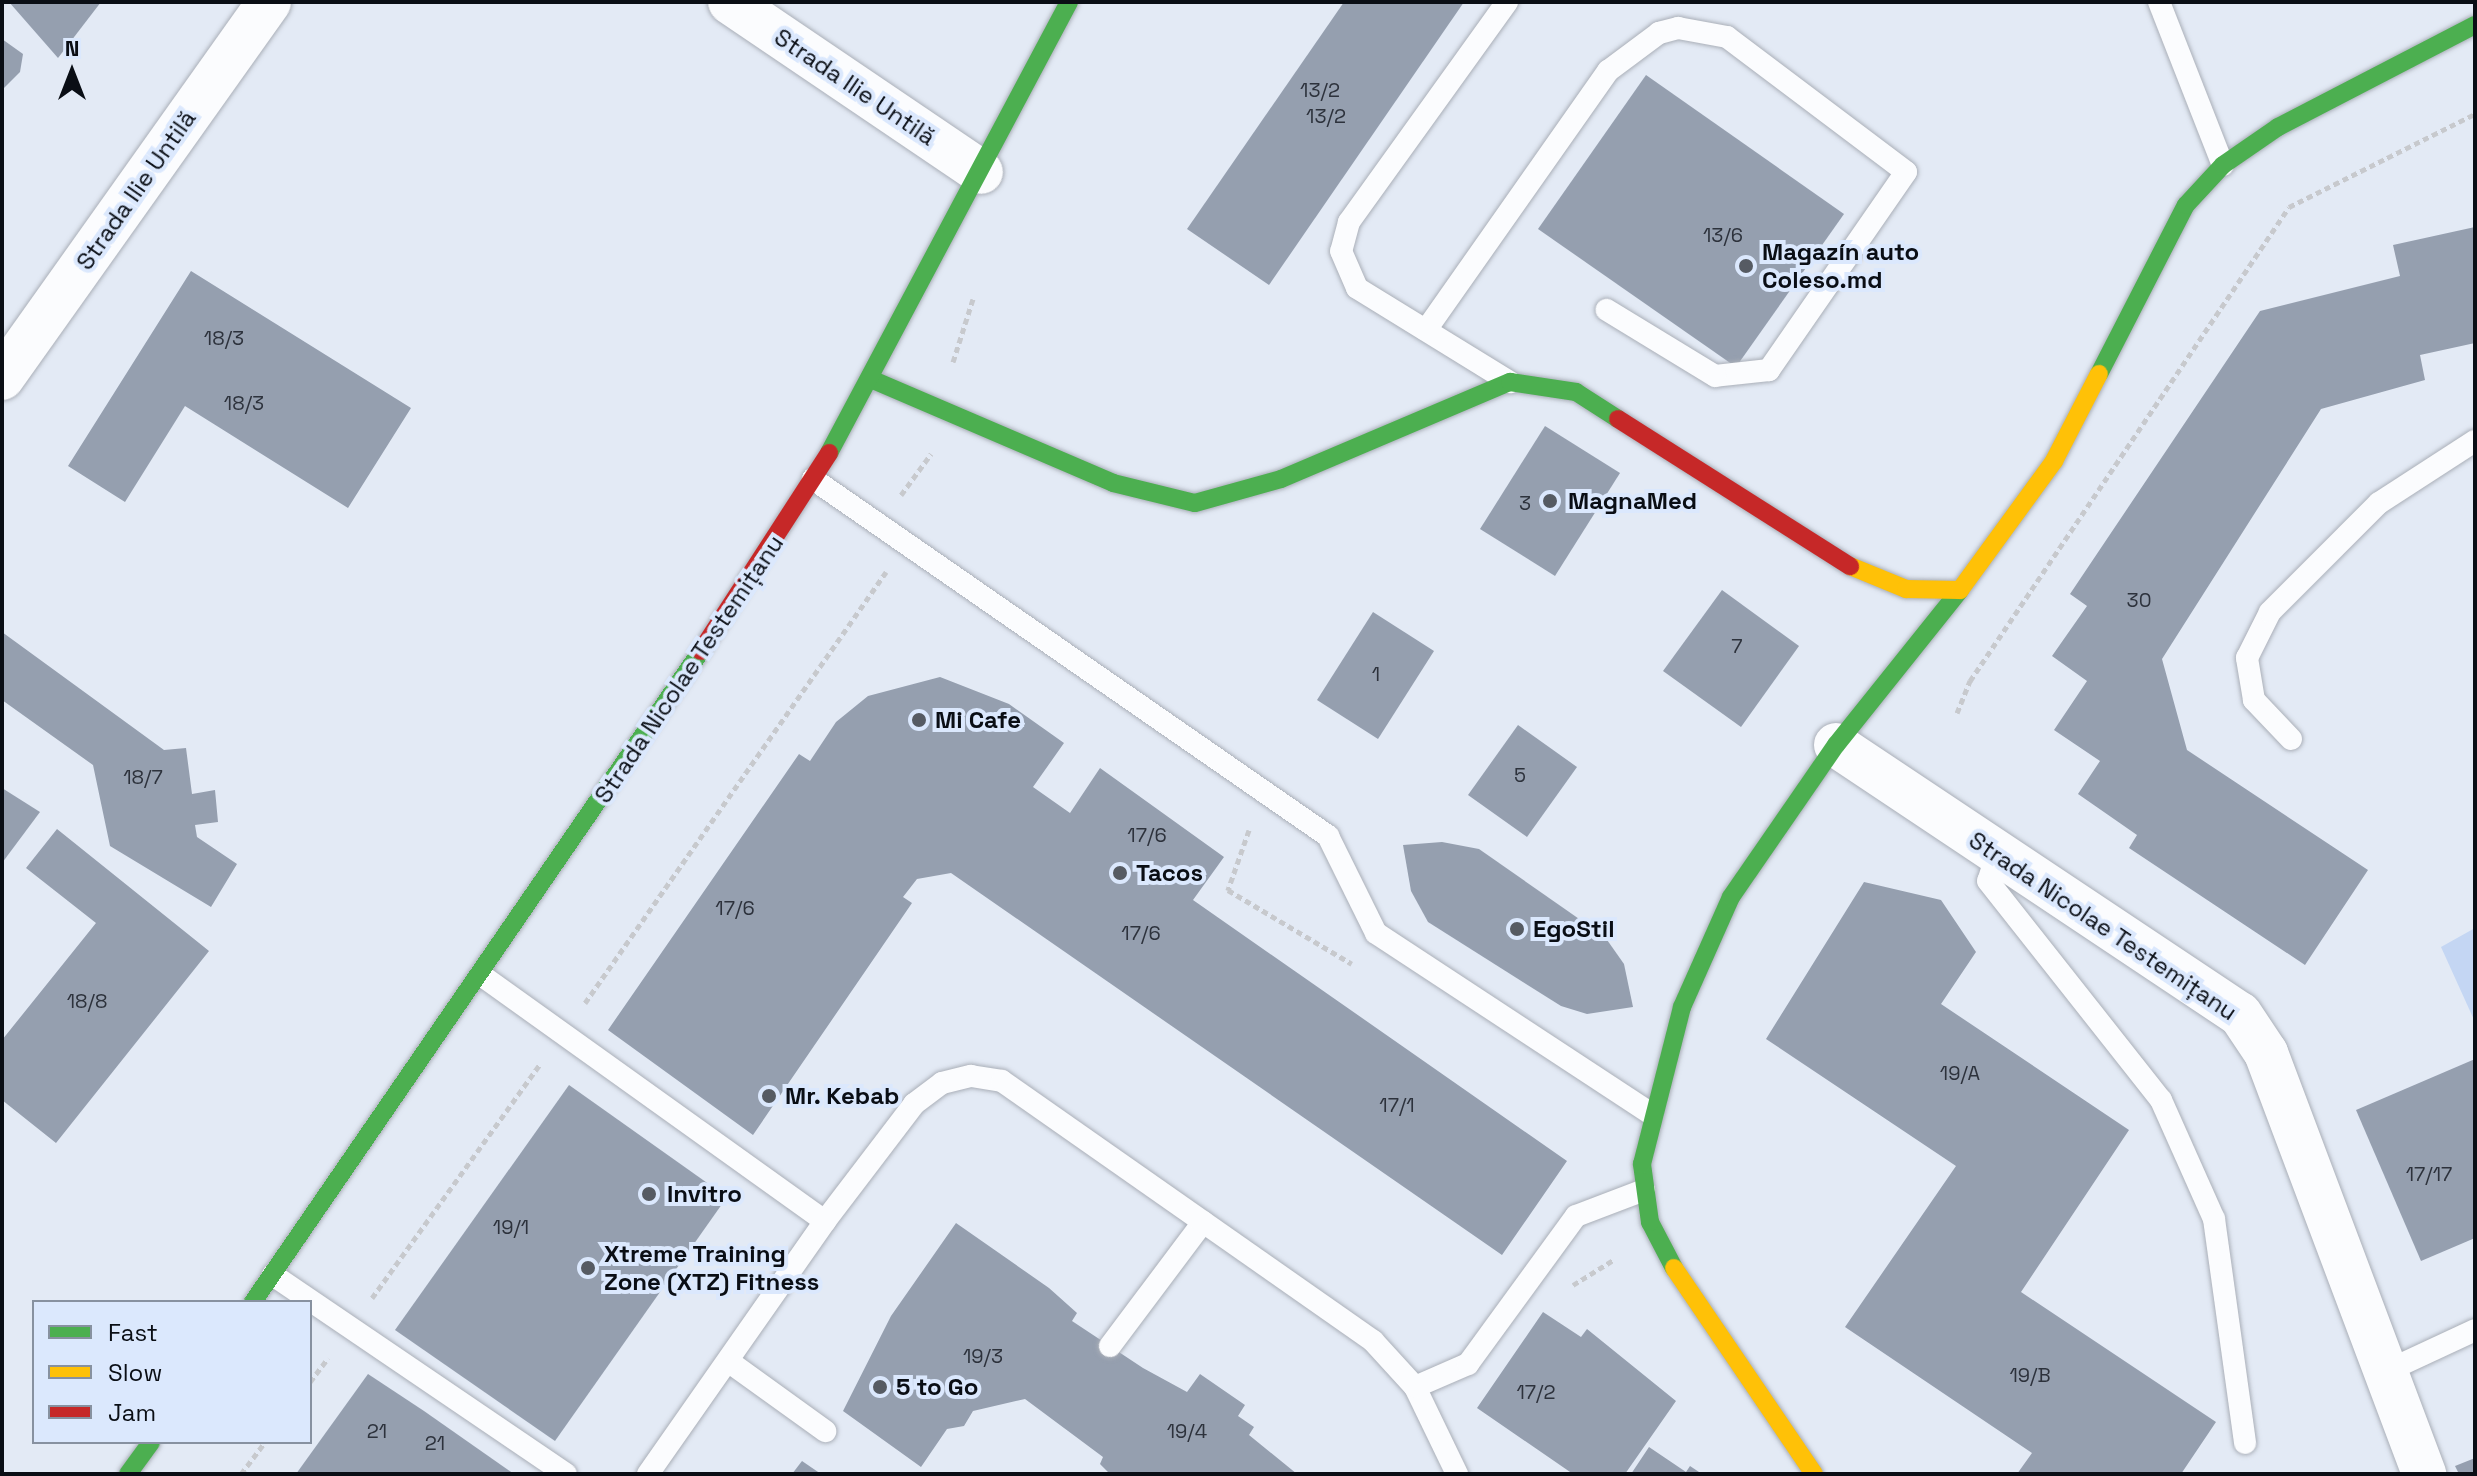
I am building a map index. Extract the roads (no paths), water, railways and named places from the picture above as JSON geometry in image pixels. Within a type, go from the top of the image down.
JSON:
[{"type":"street","name":"Strada Ilie Untilă","points":[[2,378],[269,2]]},
{"type":"street","name":"Strada Ilie Untilă","points":[[730,2],[981,172]]},
{"type":"street","name":"Strada Nicolae Testemițanu","points":[[254,1300],[481,975],[813,479],[873,380],[1069,2]]},
{"type":"street","points":[[1814,1474],[1667,1258],[1644,1190],[1652,1114],[1682,1007],[1731,897],[1836,745],[1960,590],[2054,461],[2178,218],[2223,165],[2278,127],[2475,25]]},
{"type":"street","points":[[873,380],[1113,483],[1195,503],[1281,479],[1510,382],[1576,392],[1852,567],[1906,589],[1960,590]]},
{"type":"street","name":"Strada Nicolae Testemițanu","points":[[1836,745],[2240,1014],[2266,1053],[2424,1474]]},
{"type":"street","points":[[128,1474],[150,1444]]},
{"type":"lane","points":[[1507,2],[1349,222],[1341,251],[1357,288],[1510,382]]},
{"type":"lane","points":[[2159,2],[2223,165]]},
{"type":"lane","points":[[1426,330],[1608,71],[1659,33],[1678,28],[1727,37],[1906,172],[1769,370],[1715,376],[1607,310]]},
{"type":"lane","points":[[2291,739],[2254,700],[2249,672],[2247,658],[2270,612],[2379,503],[2475,441]]},
{"type":"lane","points":[[813,479],[1328,836],[1344,857],[1376,933],[1652,1114]]},
{"type":"lane","points":[[1997,854],[1988,881],[2161,1100],[2214,1219],[2245,1443]]},
{"type":"lane","points":[[481,975],[825,1221]]},
{"type":"lane","points":[[648,1474],[825,1221],[914,1104],[942,1083],[971,1076],[1002,1081],[1373,1341],[1415,1387],[1457,1474]]},
{"type":"lane","points":[[1415,1387],[1468,1364],[1576,1216],[1644,1190]]},
{"type":"lane","points":[[1110,1346],[1203,1222]]},
{"type":"lane","points":[[273,1275],[309,1300]]},
{"type":"lane","points":[[312,1302],[566,1474]]},
{"type":"lane","points":[[2385,1372],[2475,1330]]},
{"type":"lane","points":[[728,1361],[825,1431]]},
{"type":"place","name":"Magazín auto Coleso.md","points":[[1746,266]]},
{"type":"place","name":"MagnaMed","points":[[1550,501]]},
{"type":"place","name":"Mi Cafe","points":[[919,720]]},
{"type":"place","name":"Tacos","points":[[1120,873]]},
{"type":"place","name":"EgoStil","points":[[1517,929]]},
{"type":"place","name":"Mr. Kebab","points":[[769,1096]]},
{"type":"place","name":"Invitro","points":[[649,1194]]},
{"type":"place","name":"Xtreme Training Zone (XTZ) Fitness","points":[[588,1268]]},
{"type":"place","name":"5 to Go","points":[[880,1387]]}]
